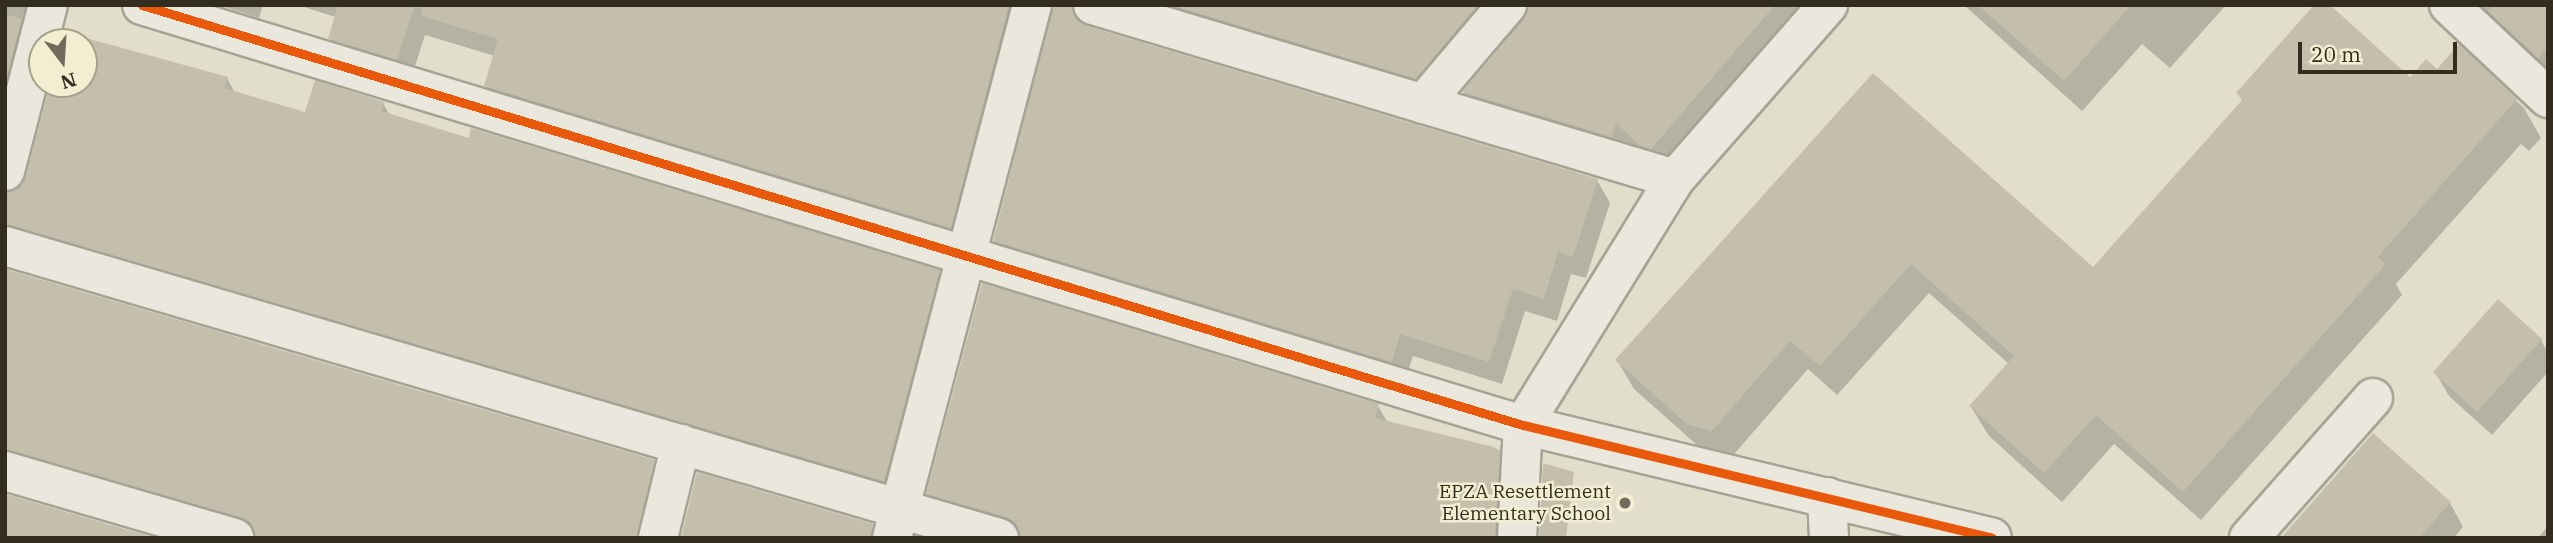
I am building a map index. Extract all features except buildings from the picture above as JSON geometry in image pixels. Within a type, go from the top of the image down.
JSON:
[{"type":"street","points":[[5,171],[48,5]]},
{"type":"street","points":[[142,5],[1522,425],[1992,538]]},
{"type":"street","points":[[897,523],[1032,5]]},
{"type":"street","points":[[1093,5],[1675,179]]},
{"type":"street","points":[[1423,104],[1507,5]]},
{"type":"street","points":[[1517,538],[1522,425],[1675,179],[1828,5]]},
{"type":"street","points":[[2449,5],[2548,98]]},
{"type":"street","points":[[5,246],[681,443],[897,523],[999,538]]},
{"type":"street","points":[[2249,538],[2374,398]]},
{"type":"street","points":[[658,538],[681,443]]},
{"type":"street","points":[[5,471],[234,538]]},
{"type":"street","points":[[1827,497],[1829,538]]},
{"type":"cycle path","points":[[142,5],[1523,425],[1992,538]]},
{"type":"place","name":"EPZA Resettlement Elementary School","points":[[1625,503]]}]
